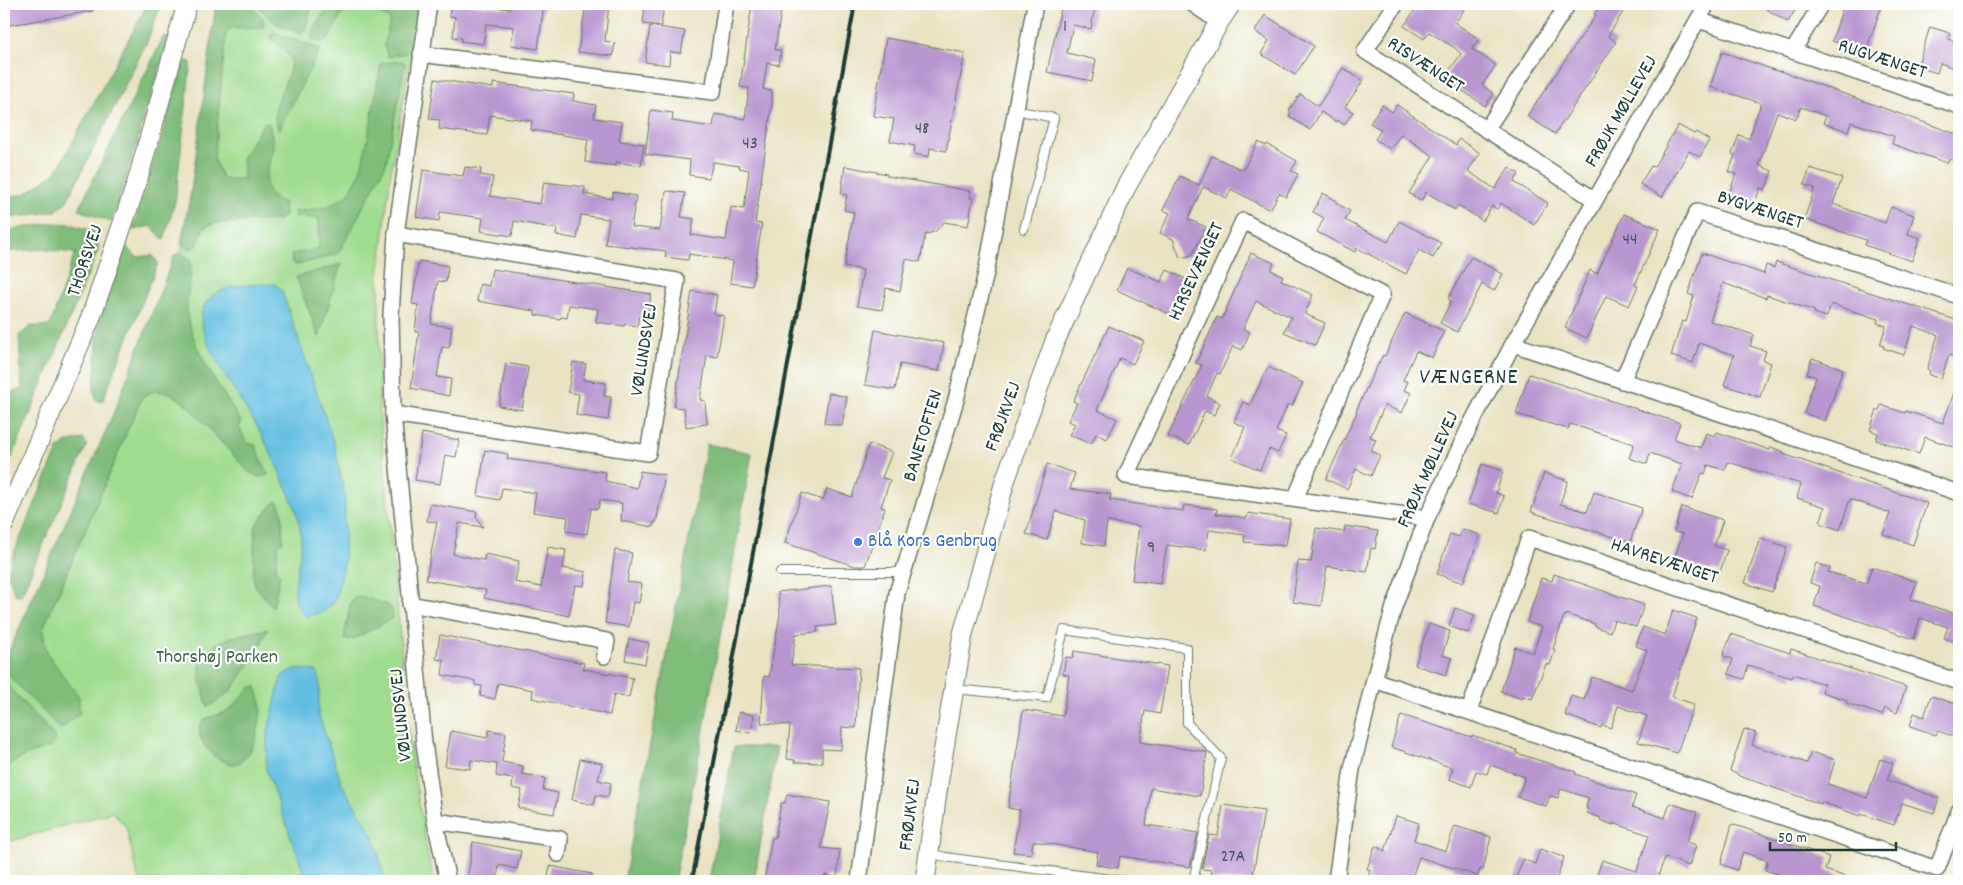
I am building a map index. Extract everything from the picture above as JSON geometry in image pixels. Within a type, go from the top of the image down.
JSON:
[{"type":"street","name":"THORSVEJ","points":[[4,524],[91,317],[137,182],[187,4]]},
{"type":"street","name":"VØLUNDSVEJ","points":[[429,4],[396,234],[391,315],[393,414],[424,744],[435,821],[448,881]]},
{"type":"street","points":[[422,54],[713,92],[726,4]]},
{"type":"street","name":"BANETOFTEN","points":[[859,881],[897,592],[956,400],[986,273],[1035,4]]},
{"type":"street","points":[[1193,4],[1219,22]]},
{"type":"street","name":"FRØJKVEJ","points":[[926,881],[938,778],[963,634],[1005,481],[1055,341],[1126,187],[1231,4]]},
{"type":"street","name":"RISVÆNGET","points":[[1396,4],[1365,51],[1595,200]]},
{"type":"street","points":[[1486,130],[1568,4]]},
{"type":"street","name":"FRØJK MØLLEVEJ","points":[[1336,881],[1352,769],[1374,680],[1394,607],[1427,518],[1469,428],[1513,344],[1707,4]]},
{"type":"street","points":[[1792,51],[1821,4]]},
{"type":"street","name":"RUGVÆNGET","points":[[1698,20],[1959,106]]},
{"type":"street","name":"BYGVÆNGET","points":[[1622,381],[1697,212],[1959,296]]},
{"type":"street","name":"HIRSEVÆNGET","points":[[1295,500],[1382,295],[1243,222],[1126,476],[1295,500],[1427,518]]},
{"type":"street","name":"VØLUNDSVEJ","points":[[393,414],[648,453],[677,281],[396,234]]},
{"type":"street","points":[[1513,344],[1959,493]]},
{"type":"street","name":"HAVREVÆNGET","points":[[1468,711],[1529,538],[1959,682]]},
{"type":"street","points":[[410,604],[607,641],[604,656]]},
{"type":"street","points":[[1374,680],[1937,869],[1959,811]]},
{"type":"street","points":[[435,821],[560,839],[558,854]]},
{"type":"lane","points":[[1016,110],[1054,118],[1024,228]]},
{"type":"lane","points":[[780,572],[903,572]]},
{"type":"lane","points":[[954,689],[1047,698],[1064,630],[1187,648],[1187,723],[1221,758],[1194,881]]},
{"type":"lane","points":[[929,853],[945,857],[1124,881]]},
{"type":"green space","points":[[146,4],[161,4],[147,42],[67,201],[56,211],[4,219],[4,199],[26,193],[56,172]]},
{"type":"green space","points":[[216,4],[249,4],[263,18],[264,27],[232,28],[226,34],[214,159],[223,179],[243,179],[242,159],[264,122],[269,124],[273,144],[266,178],[267,185],[269,192],[284,203],[285,216],[279,220],[215,223],[203,228],[197,246],[191,249],[181,244],[191,192]]},
{"type":"green space","name":"Thorshøj Parken","points":[[219,4],[419,5],[390,179],[379,275],[379,408],[411,755],[428,857],[435,881],[139,881],[126,827],[113,812],[4,843],[4,671],[23,635],[145,355],[187,234]]},
{"type":"green space","points":[[256,4],[313,4],[305,30],[298,33],[277,24]]},
{"type":"green space","points":[[329,4],[419,5],[411,52],[388,57],[384,46],[390,20],[373,12],[342,13],[328,40],[323,42],[312,39],[311,35]]},
{"type":"green space","points":[[273,32],[320,49],[279,130],[276,120],[277,102],[288,76],[291,58],[271,38]]},
{"type":"green space","points":[[164,36],[169,38],[112,222],[78,210]]},
{"type":"green space","points":[[184,61],[191,62],[175,202],[164,240],[151,226],[133,230]]},
{"type":"green space","points":[[403,61],[405,64],[386,164],[338,254],[297,265],[292,263],[292,254],[319,249],[319,218],[296,217],[294,212],[327,207],[348,195],[360,173],[381,63]]},
{"type":"green space","points":[[51,223],[70,224],[99,233],[98,251],[4,476],[4,393],[22,390],[19,336],[31,326],[50,326],[75,253],[40,249],[4,252],[4,231]]},
{"type":"green space","points":[[126,246],[137,257],[152,255],[158,263],[102,402],[96,400],[94,388],[98,326]]},
{"type":"green space","points":[[178,253],[190,258],[191,271],[187,311],[195,341],[208,369],[241,422],[239,428],[247,443],[255,445],[268,475],[259,477],[250,473],[186,404],[170,393],[158,391],[142,397],[43,629],[45,645],[49,656],[79,697],[79,714],[61,729],[6,673],[4,663],[112,417],[174,256]]},
{"type":"green space","points":[[341,264],[319,337],[296,277]]},
{"type":"green space","points":[[83,439],[87,445],[21,595],[15,594],[8,575],[11,560],[58,449],[65,443]]},
{"type":"green space","points":[[707,444],[752,453],[702,740],[674,881],[624,881]]},
{"type":"green space","points":[[276,501],[279,503],[282,514],[283,541],[278,546],[276,570],[280,575],[273,607],[255,586],[253,576],[255,528]]},
{"type":"green space","points":[[364,597],[388,605],[392,609],[393,615],[391,619],[354,639],[344,639],[350,604],[353,598]]},
{"type":"green space","points":[[268,629],[258,651],[231,691],[208,707],[200,677],[200,664],[205,654],[222,641]]},
{"type":"green space","points":[[4,682],[55,737],[53,746],[14,762],[4,771]]},
{"type":"green space","points":[[251,687],[256,687],[261,704],[257,733],[251,750],[246,757],[241,762],[228,763],[214,755],[203,743],[200,728],[206,718],[223,713],[238,702]]},
{"type":"green space","points":[[734,747],[777,747],[754,881],[709,881]]},
{"type":"water","points":[[275,284],[282,291],[334,443],[345,498],[344,567],[334,603],[323,612],[307,616],[300,610],[296,602],[295,582],[301,542],[300,526],[296,511],[260,432],[213,354],[201,323],[202,311],[207,302],[223,290],[244,285]]},
{"type":"water","points":[[296,669],[317,671],[320,682],[318,713],[342,784],[374,836],[385,881],[307,881],[266,769],[267,736],[281,677]]},
{"type":"building","points":[[4,4],[93,4],[93,11],[4,26]]},
{"type":"building","points":[[451,4],[510,9],[511,4],[544,4],[538,49],[511,45],[514,27],[486,24],[483,44],[461,41],[462,38],[453,37],[455,17],[449,16]]},
{"type":"building","points":[[586,4],[609,4],[605,41],[615,43],[613,56],[578,52]]},
{"type":"building","points":[[645,4],[664,6],[661,26],[643,24]]},
{"type":"building","points":[[752,4],[782,4],[775,50],[781,50],[779,65],[767,63],[763,89],[772,91],[772,103],[755,223],[762,224],[752,286],[730,283],[733,261],[689,254],[688,260],[665,257],[666,251],[605,244],[609,219],[581,215],[577,239],[556,235],[557,229],[514,221],[512,236],[481,231],[483,218],[440,212],[439,221],[416,217],[423,170],[463,176],[465,167],[481,169],[480,175],[493,177],[490,196],[540,204],[544,182],[585,187],[584,194],[612,199],[613,192],[636,196],[631,227],[660,230],[666,192],[685,193],[681,217],[694,219],[691,235],[726,240],[731,207],[744,209],[749,170],[739,168],[740,166],[713,162],[709,178],[689,175],[690,160],[645,154],[651,110],[673,113],[672,121],[713,127],[715,114],[745,119],[749,88],[740,87]]},
{"type":"building","points":[[1062,4],[1079,4],[1095,7],[1091,29],[1073,25],[1067,53],[1096,60],[1092,81],[1047,72]]},
{"type":"building","points":[[1419,4],[1468,4],[1455,23],[1479,39],[1472,49],[1496,65],[1482,85],[1494,94],[1485,106],[1444,78],[1461,54],[1455,48],[1429,32],[1424,39],[1404,26]]},
{"type":"building","points":[[1601,4],[1628,4],[1608,36],[1616,42],[1555,134],[1527,116],[1596,15],[1594,14]]},
{"type":"building","points":[[1758,4],[1799,4],[1788,22]]},
{"type":"building","points":[[1844,4],[1882,4],[1866,51],[1832,41]]},
{"type":"building","points":[[1265,15],[1314,46],[1295,75],[1261,54],[1269,41],[1255,31]]},
{"type":"building","points":[[650,26],[685,31],[681,53],[670,52],[669,65],[645,62]]},
{"type":"building","points":[[1930,27],[1950,33],[1948,39],[1959,43],[1959,70],[1940,63],[1937,73],[1917,67]]},
{"type":"building","points":[[886,38],[965,53],[946,151],[930,148],[929,157],[914,154],[915,146],[890,141],[894,119],[873,116]]},
{"type":"building","points":[[1722,52],[1959,135],[1959,162],[1949,159],[1947,163],[1892,144],[1894,136],[1851,122],[1848,131],[1823,123],[1826,116],[1801,107],[1796,119],[1777,112],[1759,165],[1772,171],[1765,190],[1760,188],[1755,203],[1753,203],[1751,208],[1730,200],[1731,195],[1729,194],[1736,174],[1729,172],[1735,155],[1732,154],[1739,135],[1749,139],[1761,103],[1710,87]]},
{"type":"building","points":[[1343,68],[1363,81],[1345,107],[1353,112],[1344,125],[1321,112],[1310,130],[1289,116],[1291,112],[1289,110],[1300,94],[1318,106]]},
{"type":"building","points":[[435,79],[493,88],[493,83],[574,94],[573,101],[596,105],[594,118],[622,122],[619,141],[644,144],[641,166],[616,162],[616,166],[585,162],[588,139],[531,130],[532,121],[490,115],[487,135],[439,129],[440,120],[429,119]]},
{"type":"building","points":[[1382,105],[1392,112],[1397,105],[1456,145],[1459,139],[1480,153],[1468,171],[1495,189],[1509,167],[1519,174],[1514,182],[1548,203],[1534,225],[1501,203],[1497,209],[1492,206],[1483,221],[1458,205],[1455,210],[1426,192],[1421,201],[1409,193],[1433,156],[1401,134],[1390,149],[1375,139],[1381,130],[1370,123]]},
{"type":"building","points":[[1678,125],[1694,134],[1696,132],[1709,140],[1700,157],[1689,151],[1662,197],[1640,184],[1651,166],[1654,167]]},
{"type":"building","points":[[1258,142],[1266,146],[1267,144],[1297,161],[1291,171],[1298,174],[1286,197],[1279,193],[1270,210],[1231,189],[1227,198],[1203,187],[1188,219],[1206,227],[1192,255],[1180,258],[1173,239],[1160,233],[1170,213],[1163,210],[1180,176],[1199,185],[1212,156],[1243,170]]},
{"type":"building","points":[[845,166],[887,174],[887,176],[971,191],[970,198],[973,198],[968,226],[944,222],[936,231],[925,235],[920,262],[906,259],[900,291],[886,288],[882,310],[857,306],[863,270],[844,267],[854,212],[844,210],[847,195],[841,194]]},
{"type":"building","points":[[1810,168],[1842,178],[1833,204],[1885,223],[1891,207],[1914,215],[1908,234],[1920,238],[1912,261],[1864,245],[1866,240],[1804,219],[1815,188],[1804,185]]},
{"type":"building","points":[[1323,193],[1350,211],[1345,220],[1388,242],[1399,221],[1441,243],[1433,258],[1419,250],[1406,274],[1357,248],[1355,252],[1317,232],[1324,218],[1313,212]]},
{"type":"building","points":[[1624,214],[1660,229],[1635,285],[1638,286],[1629,306],[1606,296],[1587,338],[1565,328],[1590,270],[1597,274]]},
{"type":"building","points":[[1251,253],[1274,263],[1271,270],[1283,276],[1281,280],[1313,295],[1305,314],[1325,323],[1315,345],[1284,332],[1291,317],[1256,301],[1243,329],[1250,332],[1242,350],[1233,346],[1220,374],[1217,373],[1207,396],[1220,403],[1214,415],[1205,411],[1189,445],[1168,436],[1202,365],[1196,363],[1217,317],[1222,319]]},
{"type":"building","points":[[1702,253],[1764,274],[1766,265],[1774,268],[1776,262],[1959,321],[1959,358],[1949,355],[1941,379],[1929,375],[1930,371],[1927,369],[1938,335],[1913,326],[1904,355],[1883,348],[1884,346],[1880,345],[1886,326],[1877,323],[1878,319],[1831,304],[1827,317],[1814,313],[1815,311],[1767,295],[1766,298],[1723,283],[1710,321],[1754,335],[1750,346],[1766,351],[1763,360],[1771,363],[1760,397],[1724,385],[1734,355],[1699,343],[1693,363],[1671,356],[1682,321],[1686,322],[1694,296],[1688,294]]},
{"type":"building","points":[[1471,257],[1503,274],[1494,291],[1482,284],[1457,332],[1440,323],[1451,301],[1448,299]]},
{"type":"building","points":[[419,261],[448,266],[446,282],[438,281],[431,324],[452,327],[449,348],[442,347],[437,377],[451,379],[449,396],[411,388],[419,332],[415,332],[418,305],[412,304]]},
{"type":"building","points":[[1127,268],[1161,282],[1167,270],[1186,279],[1171,315],[1117,290]]},
{"type":"building","points":[[492,269],[651,294],[648,318],[639,316],[637,326],[625,324],[624,326],[596,322],[598,309],[569,305],[567,318],[561,317],[560,319],[535,315],[535,311],[477,301],[480,284],[489,286]]},
{"type":"building","points":[[692,291],[717,295],[714,314],[724,316],[717,357],[707,355],[700,400],[705,401],[707,424],[686,427],[684,408],[674,407]]},
{"type":"building","points":[[1405,313],[1444,331],[1432,358],[1416,351],[1403,380],[1408,382],[1404,390],[1411,393],[1402,413],[1385,405],[1370,437],[1376,439],[1371,451],[1380,455],[1371,476],[1356,469],[1347,489],[1326,479],[1372,376],[1383,355],[1385,356]]},
{"type":"building","points":[[1109,326],[1144,341],[1133,364],[1120,358],[1097,410],[1117,419],[1107,439],[1096,434],[1091,444],[1069,435],[1075,424],[1068,421],[1077,403],[1073,401]]},
{"type":"building","points":[[875,330],[944,343],[939,371],[900,364],[895,390],[865,385]]},
{"type":"building","points":[[1812,358],[1843,369],[1825,421],[1804,413],[1816,377],[1807,374]]},
{"type":"building","points":[[573,362],[586,364],[583,380],[606,383],[604,396],[611,397],[608,420],[576,415],[579,394],[568,392]]},
{"type":"building","points":[[506,363],[528,367],[522,410],[499,406]]},
{"type":"building","points":[[1268,367],[1303,383],[1292,406],[1288,404],[1276,431],[1286,435],[1278,453],[1269,449],[1260,470],[1232,458],[1245,427],[1234,422],[1243,402],[1250,405]]},
{"type":"building","points":[[1529,374],[1680,423],[1674,439],[1701,448],[1706,433],[1715,436],[1717,432],[1770,450],[1771,447],[1784,452],[1783,454],[1927,503],[1913,545],[1883,534],[1890,513],[1850,499],[1840,530],[1820,523],[1825,507],[1797,498],[1801,484],[1728,462],[1725,470],[1708,465],[1705,474],[1702,473],[1692,499],[1672,492],[1682,464],[1650,453],[1647,464],[1629,458],[1634,444],[1570,424],[1568,429],[1516,414]]},
{"type":"building","points":[[1958,382],[1959,449],[1925,437],[1919,454],[1876,440],[1878,433],[1870,430],[1877,410],[1879,410],[1881,405],[1943,423]]},
{"type":"building","points":[[829,393],[847,397],[842,426],[824,423]]},
{"type":"building","points":[[422,433],[459,440],[456,457],[445,455],[440,484],[415,480]]},
{"type":"building","points":[[869,444],[892,452],[882,478],[890,480],[881,507],[885,508],[865,566],[855,566],[785,543],[802,493],[823,500],[827,489],[852,497]]},
{"type":"building","points":[[485,450],[508,454],[507,459],[606,472],[605,481],[637,488],[640,471],[665,475],[656,523],[654,522],[653,527],[621,521],[622,503],[600,500],[598,509],[591,508],[587,534],[566,531],[568,517],[533,512],[536,493],[502,488],[500,500],[478,496]]},
{"type":"building","points":[[1047,464],[1075,473],[1070,489],[1111,494],[1110,500],[1183,511],[1184,505],[1217,509],[1216,514],[1247,518],[1248,513],[1290,519],[1286,546],[1244,542],[1245,535],[1209,530],[1206,550],[1167,545],[1160,584],[1132,580],[1139,526],[1107,522],[1104,546],[1082,543],[1085,520],[1056,511],[1047,540],[1026,534]]},
{"type":"building","points":[[1482,464],[1503,471],[1496,493],[1504,496],[1499,513],[1468,504]]},
{"type":"building","points":[[1544,473],[1568,481],[1560,504],[1587,512],[1594,492],[1642,508],[1630,542],[1531,512]]},
{"type":"building","points":[[430,504],[477,512],[476,517],[483,527],[459,523],[453,554],[484,560],[485,554],[519,561],[515,582],[541,587],[548,547],[566,550],[563,568],[586,572],[584,586],[575,585],[569,616],[484,598],[486,590],[426,580],[437,522],[427,521]]},
{"type":"building","points":[[1682,507],[1723,520],[1714,546],[1727,550],[1720,572],[1711,569],[1710,571],[1674,559],[1683,534],[1674,532]]},
{"type":"building","points":[[1345,526],[1378,531],[1375,549],[1371,548],[1367,572],[1327,566],[1321,606],[1293,602],[1298,561],[1311,562],[1316,528],[1344,532]]},
{"type":"building","points":[[1462,529],[1480,535],[1463,583],[1437,574],[1450,534],[1459,537]]},
{"type":"building","points":[[1760,538],[1787,547],[1772,592],[1745,583]]},
{"type":"building","points":[[615,550],[632,553],[627,582],[642,584],[639,603],[633,602],[629,627],[605,623]]},
{"type":"building","points":[[1816,563],[1830,568],[1828,572],[1866,583],[1872,567],[1917,582],[1910,599],[1953,613],[1957,601],[1959,601],[1959,643],[1944,638],[1948,627],[1920,618],[1914,639],[1814,606],[1820,586],[1810,583]]},
{"type":"building","points":[[1554,574],[1644,605],[1636,627],[1614,620],[1610,632],[1594,626],[1595,624],[1566,614],[1553,649],[1555,650],[1550,665],[1546,664],[1532,699],[1523,696],[1522,699],[1501,691],[1515,647],[1533,653],[1542,627],[1527,622],[1541,578],[1552,581]]},
{"type":"building","points":[[831,586],[836,625],[817,627],[818,632],[796,634],[791,665],[859,668],[856,728],[842,727],[841,750],[822,749],[822,763],[794,762],[795,760],[787,759],[790,725],[761,723],[764,676],[769,677],[780,614],[778,592]]},
{"type":"building","points":[[1455,608],[1475,615],[1468,633],[1449,626]]},
{"type":"building","points":[[1673,610],[1697,618],[1672,697],[1694,704],[1677,753],[1638,742],[1647,716],[1618,706],[1611,728],[1602,725],[1601,728],[1565,715],[1571,696],[1584,700],[1592,677],[1632,690],[1647,650],[1636,646],[1643,627],[1665,635]]},
{"type":"building","points":[[1429,624],[1450,631],[1442,655],[1452,658],[1446,675],[1415,665]]},
{"type":"building","points":[[1731,634],[1790,653],[1791,649],[1906,687],[1897,713],[1885,708],[1882,715],[1846,703],[1847,700],[1822,692],[1824,684],[1793,674],[1792,678],[1748,665],[1744,679],[1728,674],[1733,659],[1723,656]]},
{"type":"building","points":[[440,635],[584,663],[583,669],[633,678],[629,697],[614,694],[610,715],[532,698],[533,690],[498,683],[495,699],[480,696],[482,686],[475,685],[475,681],[442,675],[444,660],[436,659]]},
{"type":"building","points":[[629,639],[649,643],[645,664],[625,660]]},
{"type":"building","points":[[1074,651],[1168,666],[1160,714],[1145,711],[1140,742],[1207,752],[1200,796],[1151,788],[1146,825],[1198,833],[1190,867],[1120,856],[1118,868],[1096,865],[1098,852],[1033,841],[1031,854],[1013,852],[1020,810],[1008,808],[1023,710],[1063,716],[1069,675],[1063,674],[1066,657],[1073,658]]},
{"type":"building","points":[[1931,696],[1959,705],[1959,728],[1956,737],[1938,731],[1936,735],[1910,726],[1914,713],[1924,717]]},
{"type":"building","points":[[739,712],[754,715],[751,733],[736,730]]},
{"type":"building","points":[[1401,715],[1517,750],[1516,753],[1576,772],[1575,774],[1636,795],[1632,807],[1665,818],[1670,803],[1697,812],[1687,842],[1696,845],[1689,866],[1665,857],[1657,879],[1659,881],[1595,881],[1602,860],[1637,871],[1649,835],[1600,820],[1601,818],[1587,813],[1588,809],[1586,808],[1589,798],[1561,789],[1558,798],[1550,796],[1546,806],[1518,797],[1525,777],[1490,765],[1487,774],[1476,771],[1471,787],[1449,779],[1453,768],[1391,747]]},
{"type":"building","points":[[1744,729],[1756,733],[1752,745],[1807,763],[1811,752],[1835,760],[1828,784],[1867,798],[1880,759],[1893,763],[1887,780],[1939,798],[1934,813],[1902,803],[1894,825],[1861,814],[1860,816],[1821,802],[1821,804],[1739,776],[1730,771]]},
{"type":"building","points":[[489,730],[506,733],[502,762],[523,766],[522,774],[545,778],[543,790],[558,793],[554,814],[518,808],[522,790],[512,788],[513,779],[496,776],[497,764],[471,760],[470,769],[445,766],[451,731],[487,738]]},
{"type":"building","points":[[580,759],[602,763],[598,780],[611,783],[608,797],[596,795],[594,805],[572,800]]},
{"type":"building","points":[[787,794],[830,802],[821,848],[840,850],[837,877],[825,875],[824,881],[764,881],[772,838],[775,838],[781,803],[785,803]]},
{"type":"building","points":[[1223,805],[1264,811],[1252,881],[1211,879],[1212,870],[1202,869],[1209,835],[1218,836]]},
{"type":"building","points":[[1396,816],[1419,823],[1414,840],[1446,851],[1455,826],[1491,837],[1483,870],[1480,869],[1478,876],[1419,857],[1411,881],[1367,881],[1370,870],[1367,869],[1375,846],[1385,851]]},
{"type":"building","points":[[1732,824],[1829,857],[1825,870],[1852,879],[1851,881],[1775,881],[1778,874],[1765,870],[1768,861],[1743,852],[1737,870],[1721,864]]},
{"type":"building","points":[[473,842],[521,851],[517,869],[499,865],[497,879],[494,878],[493,881],[467,881]]},
{"type":"building","points":[[1540,849],[1564,857],[1556,881],[1515,881],[1523,859],[1535,864]]},
{"type":"building","points":[[550,866],[592,874],[592,881],[547,881]]},
{"type":"railway","points":[[692,881],[855,4]]},
{"type":"place","name":"Blå Kors Genbrug","points":[[858,542]]},
{"type":"district","name":"VÆNGERNE","points":[[1469,378]]}]
